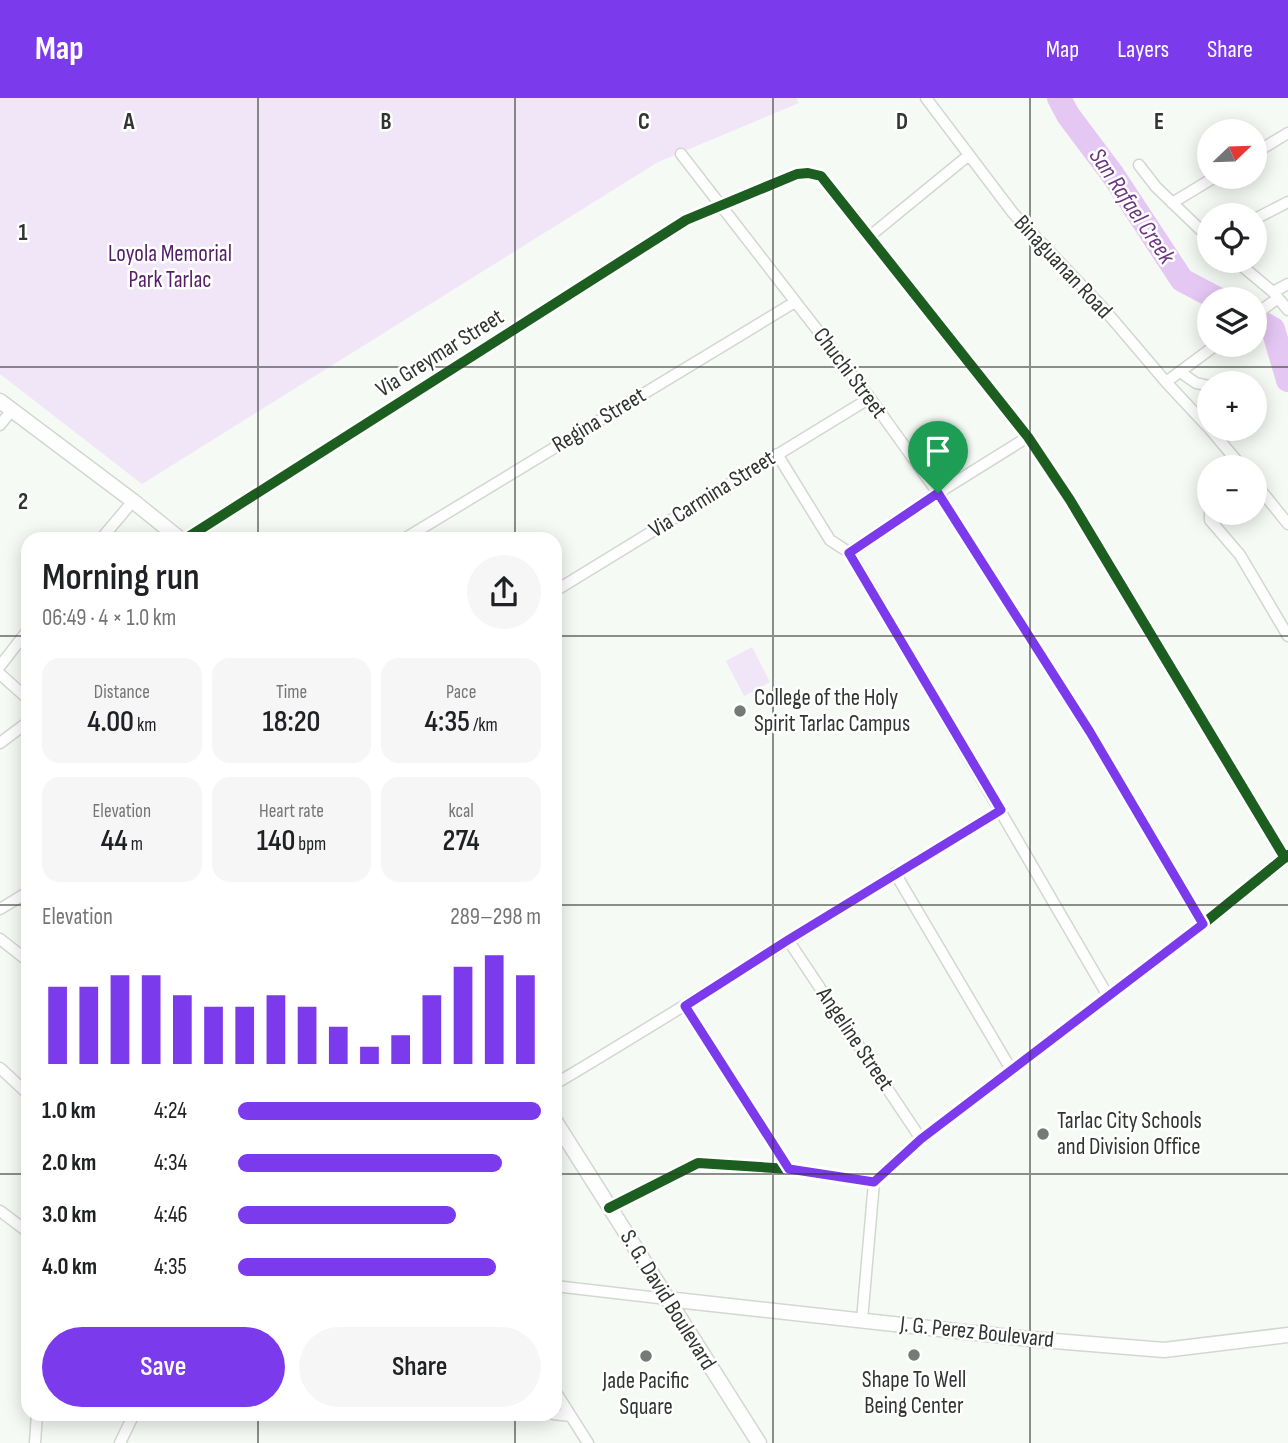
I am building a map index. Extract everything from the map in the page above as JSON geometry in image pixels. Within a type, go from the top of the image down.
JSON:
[{"type":"street","name":"Binaguanan Road","points":[[926,98],[1013,213],[1103,308],[1197,414]]},
{"type":"street","points":[[1267,146],[1288,133]]},
{"type":"street","name":"Chuchi Street","points":[[681,154],[870,398],[938,493],[1090,732],[1203,924]]},
{"type":"street","points":[[870,236],[969,155]]},
{"type":"street","points":[[1139,165],[1197,227]]},
{"type":"street","name":"Via Greymar Street","points":[[196,532],[686,220],[797,174],[821,176],[1028,437],[1070,500],[1286,857]]},
{"type":"street","points":[[1172,203],[1197,188]]},
{"type":"street","points":[[1267,213],[1288,202]]},
{"type":"street","points":[[1250,273],[1288,310]]},
{"type":"street","points":[[1267,305],[1288,284]]},
{"type":"street","name":"Regina Street","points":[[416,532],[795,302]]},
{"type":"street","points":[[1166,382],[1200,357]]},
{"type":"street","points":[[1180,372],[1197,383]]},
{"type":"street","name":"Via Carmina Street","points":[[562,587],[870,398]]},
{"type":"street","points":[[0,425],[6,406],[134,500],[172,532]]},
{"type":"street","points":[[849,553],[1028,437]]},
{"type":"street","name":"Binaguanan Road","points":[[1221,441],[1232,455]]},
{"type":"street","points":[[777,454],[830,540],[849,553],[1108,996]]},
{"type":"street","points":[[1267,498],[1288,524]]},
{"type":"street","points":[[107,532],[134,500]]},
{"type":"street","points":[[1214,525],[1240,555],[1288,636]]},
{"type":"street","points":[[0,666],[21,639]]},
{"type":"street","points":[[0,674],[21,693]]},
{"type":"street","points":[[0,743],[21,727]]},
{"type":"street","points":[[562,1080],[1001,810]]},
{"type":"street","points":[[862,1320],[874,1182],[921,1139],[1203,924],[1286,857]]},
{"type":"street","points":[[895,873],[1012,1071]]},
{"type":"street","points":[[0,909],[21,896]]},
{"type":"street","points":[[0,939],[21,956]]},
{"type":"street","name":"Angeline Street","points":[[788,940],[921,1139]]},
{"type":"street","points":[[685,1006],[789,1169]]},
{"type":"street","points":[[0,1068],[21,1088]]},
{"type":"street","name":"S. G. David Boulevard","points":[[562,1132],[759,1443]]},
{"type":"street","points":[[610,1208],[698,1163],[789,1169],[874,1182]]},
{"type":"street","points":[[0,1211],[21,1227]]},
{"type":"street","points":[[562,1287],[667,1299]]},
{"type":"street","name":"J. G. Perez Boulevard","points":[[667,1299],[1030,1339],[1164,1350],[1288,1335]]},
{"type":"street","points":[[562,1402],[588,1443]]},
{"type":"street","points":[[562,1415],[571,1416]]},
{"type":"street","points":[[35,1443],[37,1421]]},
{"type":"street","points":[[120,1443],[131,1421]]},
{"type":"green space","name":"Loyola Memorial Park Tarlac","points":[[0,98],[796,98],[799,103],[658,162],[142,484],[0,374]]},
{"type":"green space","points":[[752,647],[770,682],[744,696],[726,661]]},
{"type":"waterway","name":"San Rafael Creek","points":[[1059,98],[1182,280],[1197,288]]},
{"type":"waterway","name":"San Rafael Creek","points":[[1267,326],[1273,329],[1288,380]]},
{"type":"cycle path","points":[[196,532],[686,220],[797,174],[821,176],[1028,437],[1070,500],[1285,858]]},
{"type":"cycle path","points":[[609,1208],[698,1163],[789,1169],[874,1182],[921,1139],[1203,924],[1288,855]]},
{"type":"place","name":"College of the Holy Spirit Tarlac Campus","points":[[740,711]]},
{"type":"place","name":"Tarlac City Schools and Division Office","points":[[1043,1134]]},
{"type":"place","name":"Shape To Well Being Center","points":[[914,1355]]},
{"type":"place","name":"Jade Pacific Square","points":[[646,1356]]},
{"type":"route","points":[[938,493],[1090,732],[1203,924],[921,1139],[874,1182],[789,1169],[685,1006],[895,873],[1001,810],[849,553],[938,493]]}]
